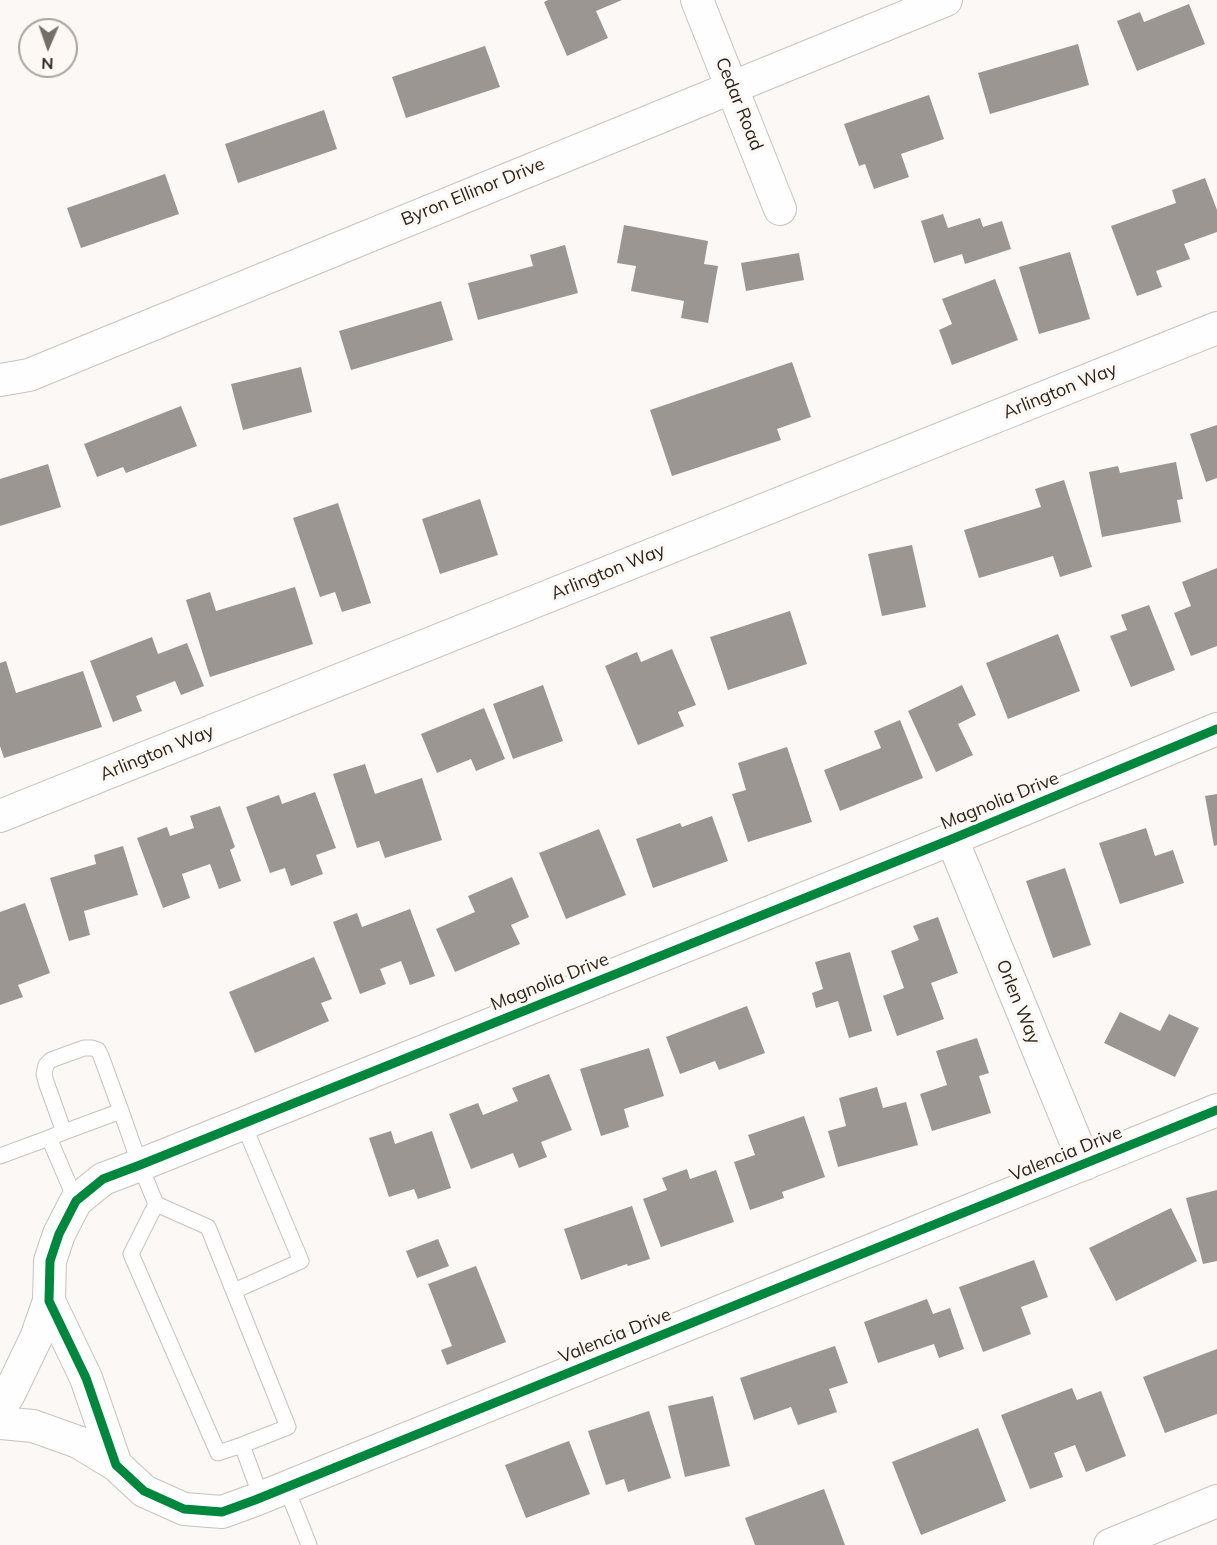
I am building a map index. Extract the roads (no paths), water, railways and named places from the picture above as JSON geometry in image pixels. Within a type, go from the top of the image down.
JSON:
[{"type":"street","name":"Cedar Road","points":[[697,0],[780,209]]},
{"type":"street","name":"Byron Ellinor Drive","points":[[0,380],[29,375],[946,0]]},
{"type":"street","name":"Arlington Way","points":[[0,816],[1217,328]]},
{"type":"street","name":"Magnolia Drive","points":[[86,1378],[49,1300],[50,1261],[59,1234],[76,1201],[103,1179],[952,839],[1217,729]]},
{"type":"street","name":"Orlen Way","points":[[952,839],[1085,1164]]},
{"type":"street","name":"Valencia Drive","points":[[0,1423],[33,1426],[78,1442],[116,1466],[144,1491],[184,1509],[222,1512],[1217,1110]]},
{"type":"street","points":[[0,1408],[36,1338],[49,1300]]},
{"type":"street","name":"Valencia Drive","points":[[86,1378],[116,1466]]},
{"type":"street","points":[[1110,1545],[1217,1501]]},
{"type":"lane","points":[[64,1132],[44,1074],[46,1065],[51,1060],[92,1047],[102,1056],[156,1204],[208,1227],[288,1427],[218,1453],[131,1254],[156,1204]]},
{"type":"lane","points":[[0,1156],[121,1111]]},
{"type":"lane","points":[[234,1291],[301,1261],[243,1123]]},
{"type":"lane","points":[[49,1138],[76,1201]]},
{"type":"lane","points":[[242,1445],[309,1545]]}]
